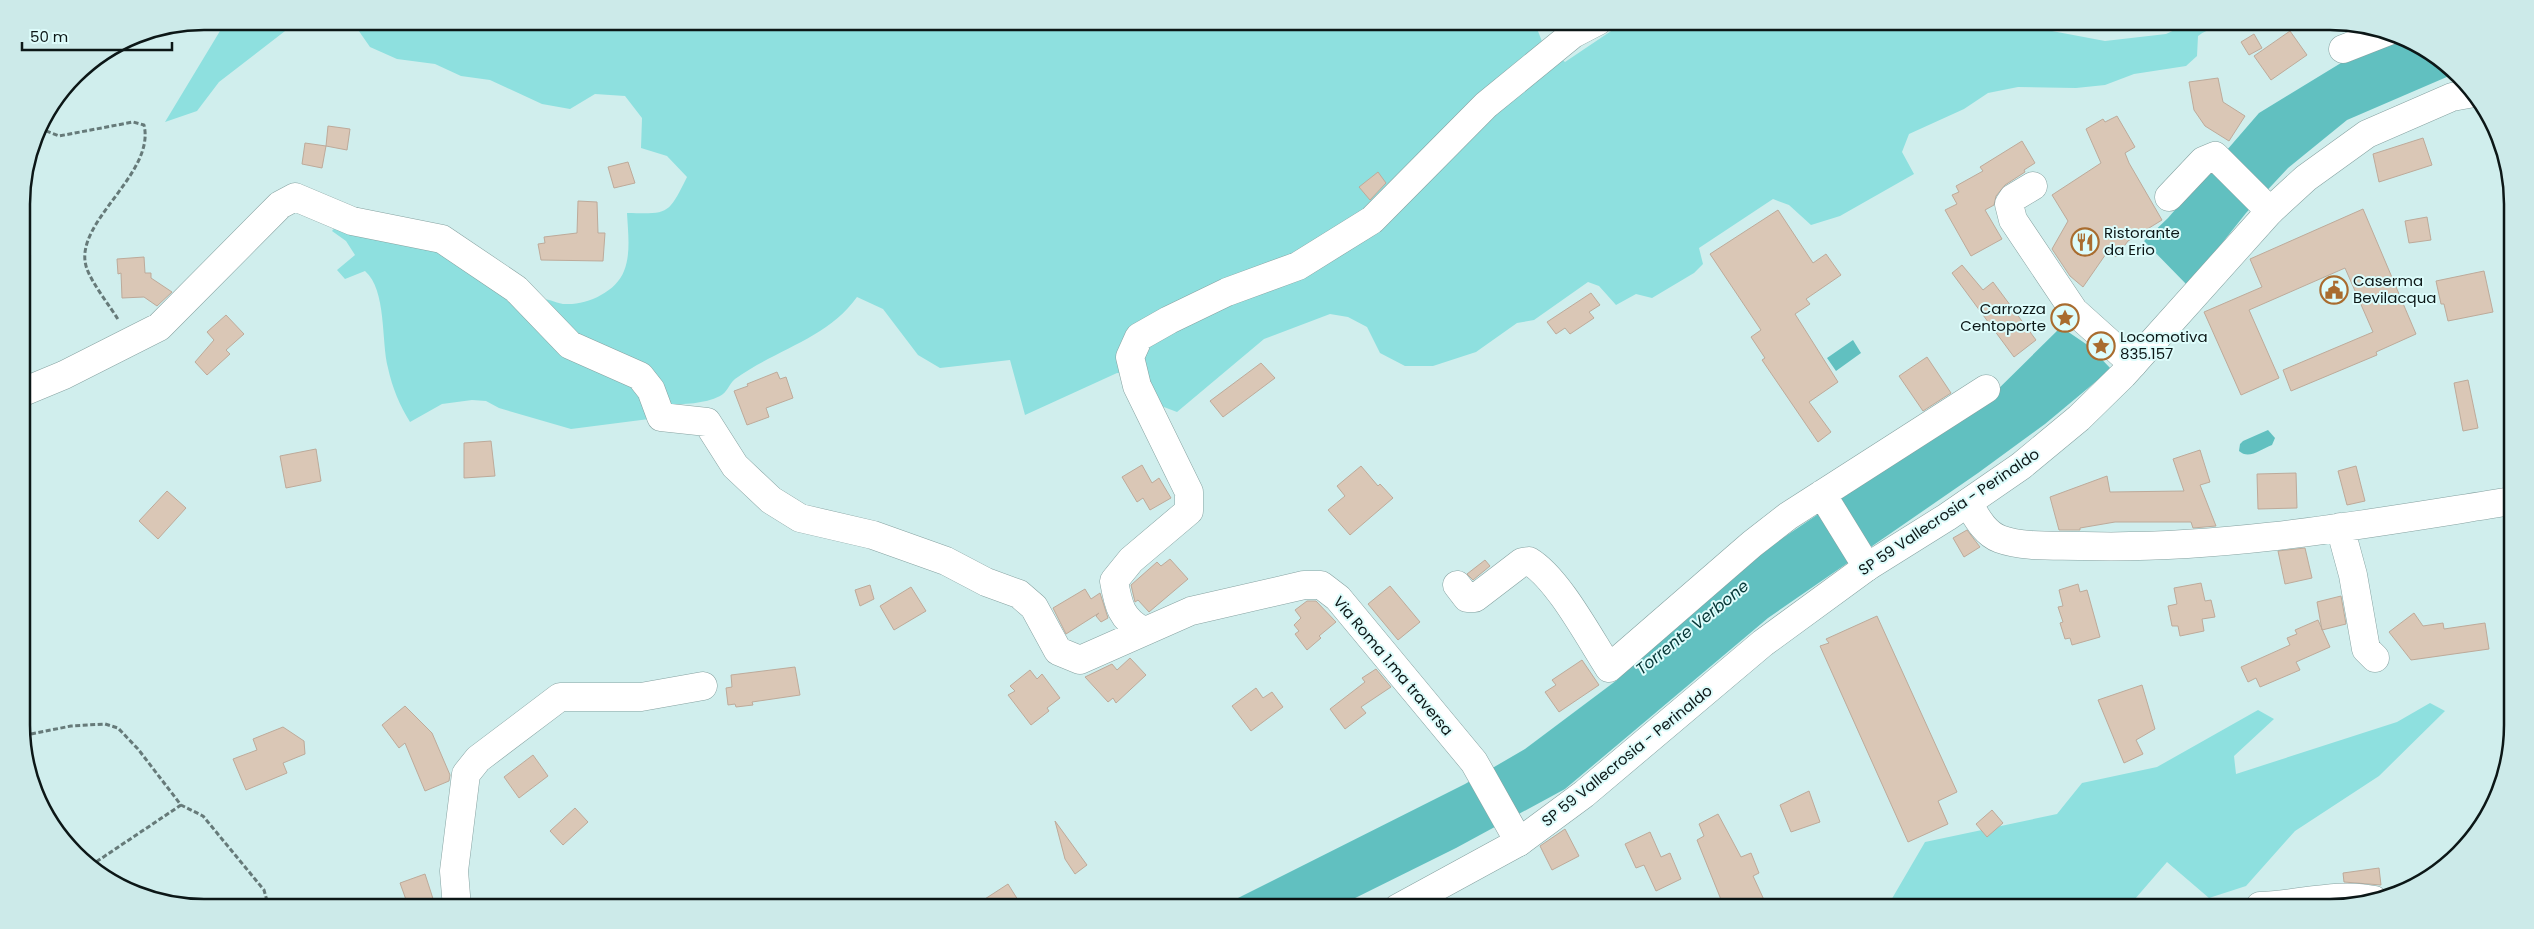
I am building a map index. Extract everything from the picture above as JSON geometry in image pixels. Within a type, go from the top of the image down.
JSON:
[{"type":"street","points":[[1144,631],[1130,624],[1118,604],[1114,581],[1131,560],[1189,511],[1189,492],[1137,386],[1130,357],[1139,337],[1227,292],[1298,266],[1372,220],[1486,105],[1581,30]]},
{"type":"street","points":[[2343,49],[2376,36]]},
{"type":"street","name":"SP 59 Vallecrosia - Perinaldo","points":[[1412,899],[1514,834],[1584,794],[1763,643],[1865,564],[1968,503],[2021,466],[2079,418],[2133,364],[2266,206],[2367,134],[2452,98],[2465,95]]},
{"type":"street","points":[[2168,197],[2203,161],[2215,156],[2266,206]]},
{"type":"street","points":[[2033,186],[2013,198],[2008,204],[2013,220],[2074,311],[2133,364]]},
{"type":"street","name":"Via Roma 1.ma traversa","points":[[30,389],[64,375],[159,327],[280,205],[295,196],[352,221],[442,239],[516,289],[570,345],[640,376],[651,390],[661,417],[707,422],[735,466],[771,500],[800,518],[882,539],[946,561],[986,582],[1019,594],[1034,607],[1058,651],[1080,660],[1191,611],[1304,585],[1321,585],[1338,598],[1474,762],[1514,834]]},
{"type":"street","points":[[1457,585],[1466,598],[1475,598],[1522,562],[1529,561],[1541,568],[1609,668],[1752,544],[1788,516],[1824,498],[1986,389]]},
{"type":"street","points":[[1824,498],[1865,564]]},
{"type":"street","points":[[1968,503],[1984,528],[2000,538],[2036,545],[2139,548],[2340,527],[2504,502]]},
{"type":"street","points":[[2340,527],[2353,575],[2366,649],[2375,658]]},
{"type":"street","points":[[456,899],[454,870],[466,774],[478,759],[560,697],[641,697],[703,686]]},
{"type":"street","points":[[2326,899],[2357,897]]},
{"type":"path","points":[[46,131],[59,136],[133,122],[144,125],[147,138],[135,167],[90,233],[86,253],[86,268],[132,340]]},
{"type":"path","points":[[31,734],[71,726],[105,724],[118,728],[138,749],[181,805],[203,816],[264,890],[267,899]]},
{"type":"path","points":[[96,862],[181,805]]},
{"type":"shaded area","points":[[221,30],[286,30],[219,82],[197,111],[165,122]]},
{"type":"shaded area","points":[[358,30],[1538,30],[1543,44],[1565,62],[1613,30],[2047,30],[2105,41],[2166,34],[2175,30],[2210,30],[2198,36],[2197,56],[2186,66],[2134,74],[2105,85],[2076,88],[2018,87],[1988,93],[1964,109],[1909,134],[1902,152],[1914,174],[1840,216],[1811,225],[1789,205],[1773,199],[1699,248],[1703,264],[1694,273],[1652,298],[1636,294],[1616,305],[1599,286],[1588,282],[1534,320],[1517,323],[1476,352],[1433,366],[1405,366],[1380,353],[1367,327],[1348,317],[1330,314],[1264,339],[1177,412],[1156,404],[1141,375],[1117,373],[1025,415],[1010,360],[940,368],[918,355],[883,309],[857,297],[831,323],[735,379],[720,396],[701,402],[667,405],[653,371],[580,344],[540,299],[563,304],[574,304],[591,300],[608,291],[620,278],[628,257],[627,213],[651,213],[666,210],[676,199],[687,177],[667,156],[641,148],[642,118],[625,96],[595,94],[570,109],[542,104],[490,80],[461,76],[435,64],[397,59],[370,47]]},
{"type":"shaded area","points":[[336,226],[453,253],[636,381],[649,419],[571,429],[499,408],[486,401],[472,400],[442,404],[410,422],[397,396],[390,375],[377,291],[365,271],[345,279],[337,270],[355,255],[346,241],[332,231]]},
{"type":"shaded area","points":[[2430,703],[2445,711],[2379,776],[2295,831],[2246,886],[2209,898],[2167,862],[2135,899],[1892,899],[1925,842],[2057,814],[2082,783],[2157,767],[2258,710],[2274,719],[2234,756],[2236,774],[2397,722]]},
{"type":"water","points":[[2389,40],[2427,59],[2448,76],[2347,120],[2288,168],[2246,213],[2188,286],[2144,241],[2168,218],[2259,113],[2359,52]]},
{"type":"water","name":"Torrente Verbone","points":[[2061,327],[2089,346],[2111,369],[2045,424],[1978,473],[1768,618],[1565,789],[1456,848],[1353,899],[1236,899],[1465,784],[1525,749],[1617,680],[1627,665],[1734,571],[1987,400]]},
{"type":"water","points":[[1853,340],[1861,353],[1836,371],[1827,358]]},
{"type":"water","points":[[2268,430],[2275,438],[2272,445],[2251,454],[2239,451],[2240,444],[2243,441]]},
{"type":"building","points":[[2290,31],[2307,55],[2271,80],[2254,56]]},
{"type":"building","points":[[2254,34],[2262,48],[2249,55],[2241,42]]},
{"type":"building","points":[[2218,78],[2223,102],[2245,116],[2229,141],[2205,126],[2194,110],[2189,82]]},
{"type":"building","points":[[2117,116],[2135,147],[2125,153],[2129,163],[2162,220],[2128,241],[2116,257],[2108,251],[2083,287],[2070,276],[2052,249],[2068,221],[2052,195],[2101,163],[2086,129],[2103,119],[2105,122]]},
{"type":"building","points":[[328,126],[350,129],[347,150],[326,146]]},
{"type":"building","points":[[2423,138],[2432,165],[2379,182],[2373,154]]},
{"type":"building","points":[[2022,141],[2035,163],[2005,185],[1996,196],[1994,205],[1985,210],[2002,239],[1971,256],[1945,210],[1957,204],[1952,195],[1959,192],[1956,186],[1983,171],[1980,167]]},
{"type":"building","points":[[305,143],[326,146],[322,168],[302,164]]},
{"type":"building","points":[[628,162],[635,183],[614,188],[608,167]]},
{"type":"building","points":[[1378,172],[1386,183],[1370,200],[1359,187]]},
{"type":"building","points":[[578,201],[597,202],[598,233],[605,233],[603,261],[541,260],[538,244],[545,243],[544,237],[577,233]]},
{"type":"building","points":[[2363,209],[2416,334],[2376,352],[2377,355],[2291,391],[2283,370],[2373,332],[2345,268],[2249,310],[2279,378],[2241,395],[2204,312],[2262,287],[2250,259]]},
{"type":"building","points":[[1778,210],[1813,263],[1826,254],[1841,275],[1806,299],[1810,304],[1795,314],[1838,382],[1809,402],[1831,432],[1818,442],[1762,360],[1765,358],[1751,337],[1761,330],[1710,254]]},
{"type":"building","points":[[2427,217],[2431,240],[2409,243],[2405,221]]},
{"type":"building","points":[[144,257],[145,273],[151,273],[151,278],[172,292],[157,306],[144,297],[122,298],[121,273],[118,274],[117,259]]},
{"type":"building","points":[[1962,265],[1983,290],[1993,282],[2036,340],[2014,357],[1952,273]]},
{"type":"building","points":[[2484,271],[2493,312],[2448,321],[2444,304],[2441,304],[2436,281]]},
{"type":"building","points":[[1591,293],[1600,305],[1589,312],[1594,318],[1570,334],[1565,328],[1556,334],[1547,322]]},
{"type":"building","points":[[226,315],[244,334],[226,350],[230,354],[207,375],[195,362],[214,340],[207,332]]},
{"type":"building","points":[[1927,357],[1951,393],[1923,411],[1899,376]]},
{"type":"building","points":[[1261,363],[1275,378],[1223,417],[1210,401]]},
{"type":"building","points":[[777,372],[780,379],[786,377],[793,398],[766,408],[769,417],[747,425],[734,391]]},
{"type":"building","points":[[2468,380],[2478,428],[2463,431],[2454,383]]},
{"type":"building","points":[[491,441],[495,476],[464,478],[464,443]]},
{"type":"building","points":[[316,449],[321,481],[286,488],[280,456]]},
{"type":"building","points":[[2200,450],[2210,482],[2200,485],[2216,526],[2193,528],[2191,522],[2115,522],[2080,528],[2080,530],[2059,530],[2050,497],[2107,476],[2110,492],[2184,491],[2173,459]]},
{"type":"building","points":[[1142,465],[1152,483],[1159,478],[1171,498],[1150,510],[1143,498],[1137,502],[1122,477]]},
{"type":"building","points":[[1361,466],[1378,486],[1380,484],[1393,498],[1350,535],[1328,510],[1345,496],[1337,486]]},
{"type":"building","points":[[2356,466],[2365,501],[2347,505],[2338,471]]},
{"type":"building","points":[[2296,473],[2297,508],[2258,509],[2257,474]]},
{"type":"building","points":[[167,491],[186,508],[158,539],[139,521]]},
{"type":"building","points":[[1967,530],[1980,547],[1964,557],[1953,538]]},
{"type":"building","points":[[2305,548],[2312,578],[2285,584],[2278,551]]},
{"type":"building","points":[[1170,559],[1188,579],[1149,612],[1138,600],[1135,602],[1131,585],[1157,562],[1161,566]]},
{"type":"building","points":[[1485,560],[1490,566],[1473,580],[1467,574]]},
{"type":"building","points":[[2201,583],[2205,601],[2211,600],[2215,617],[2202,619],[2204,631],[2180,636],[2178,626],[2172,626],[2168,606],[2177,604],[2174,588]]},
{"type":"building","points":[[2078,584],[2080,592],[2087,590],[2100,637],[2072,645],[2070,638],[2065,639],[2060,623],[2063,622],[2058,607],[2063,606],[2059,590]]},
{"type":"building","points":[[870,585],[874,599],[860,606],[855,590]]},
{"type":"building","points":[[1390,586],[1420,622],[1398,640],[1368,604]]},
{"type":"building","points":[[911,587],[926,611],[894,630],[880,606]]},
{"type":"building","points":[[1085,589],[1091,599],[1100,593],[1108,618],[1101,622],[1096,616],[1099,613],[1066,634],[1053,608]]},
{"type":"building","points":[[2341,596],[2346,624],[2322,630],[2317,602]]},
{"type":"building","points":[[1307,601],[1316,601],[1336,622],[1319,636],[1321,638],[1307,650],[1295,634],[1299,631],[1294,625],[1301,618],[1295,610]]},
{"type":"building","points":[[2414,613],[2423,626],[2443,623],[2444,629],[2485,623],[2489,649],[2411,660],[2389,632]]},
{"type":"building","points":[[1877,616],[1957,792],[1938,801],[1948,824],[1908,842],[1820,646],[1829,643],[1826,639]]},
{"type":"building","points":[[2318,620],[2330,647],[2296,662],[2300,670],[2260,687],[2256,678],[2248,682],[2241,667],[2290,645],[2287,638],[2297,634],[2295,630]]},
{"type":"building","points":[[1130,658],[1146,675],[1116,703],[1113,698],[1108,702],[1085,677],[1112,664],[1117,670]]},
{"type":"building","points":[[1582,660],[1599,685],[1559,712],[1545,692],[1556,685],[1552,680]]},
{"type":"building","points":[[795,667],[800,695],[752,702],[753,705],[736,707],[735,704],[728,705],[726,688],[732,687],[731,675]]},
{"type":"building","points":[[1376,669],[1391,687],[1361,707],[1366,713],[1345,729],[1330,709],[1365,682],[1362,678]]},
{"type":"building","points":[[1030,670],[1037,679],[1042,674],[1060,698],[1047,708],[1049,711],[1031,725],[1008,695],[1015,691],[1010,686]]},
{"type":"building","points":[[2142,685],[2155,729],[2136,740],[2143,754],[2124,763],[2098,700]]},
{"type":"building","points":[[1256,688],[1263,698],[1272,692],[1283,707],[1251,731],[1232,706]]},
{"type":"building","points":[[405,706],[432,733],[450,775],[449,781],[425,791],[405,743],[399,748],[382,725]]},
{"type":"building","points":[[283,727],[304,741],[305,754],[283,763],[287,773],[246,790],[233,759],[257,750],[253,739]]},
{"type":"building","points":[[533,755],[548,776],[519,798],[504,777]]},
{"type":"building","points":[[1809,791],[1820,822],[1791,832],[1780,805]]},
{"type":"building","points":[[575,808],[588,822],[563,845],[550,831]]},
{"type":"building","points":[[1992,810],[2003,823],[1987,837],[1976,824]]},
{"type":"building","points":[[1718,814],[1741,857],[1751,853],[1759,873],[1753,876],[1764,899],[1721,899],[1697,840],[1704,836],[1699,824]]},
{"type":"building","points":[[1055,821],[1087,865],[1075,874],[1065,859]]},
{"type":"building","points":[[1565,829],[1579,856],[1552,870],[1540,846]]},
{"type":"building","points":[[1650,832],[1661,857],[1670,853],[1681,879],[1656,891],[1644,865],[1636,868],[1625,844]]},
{"type":"building","points":[[2379,868],[2381,885],[2344,882],[2343,873]]},
{"type":"building","points":[[425,874],[433,899],[406,899],[400,883]]},
{"type":"building","points":[[1008,884],[1017,899],[985,899]]},
{"type":"place","name":"Ristorante da Erio","points":[[2085,242]]},
{"type":"place","name":"Caserma Bevilacqua","points":[[2334,290]]},
{"type":"place","name":"Carrozza Centoporte","points":[[2065,318]]},
{"type":"place","name":"Locomotiva 835.157","points":[[2101,346]]}]
